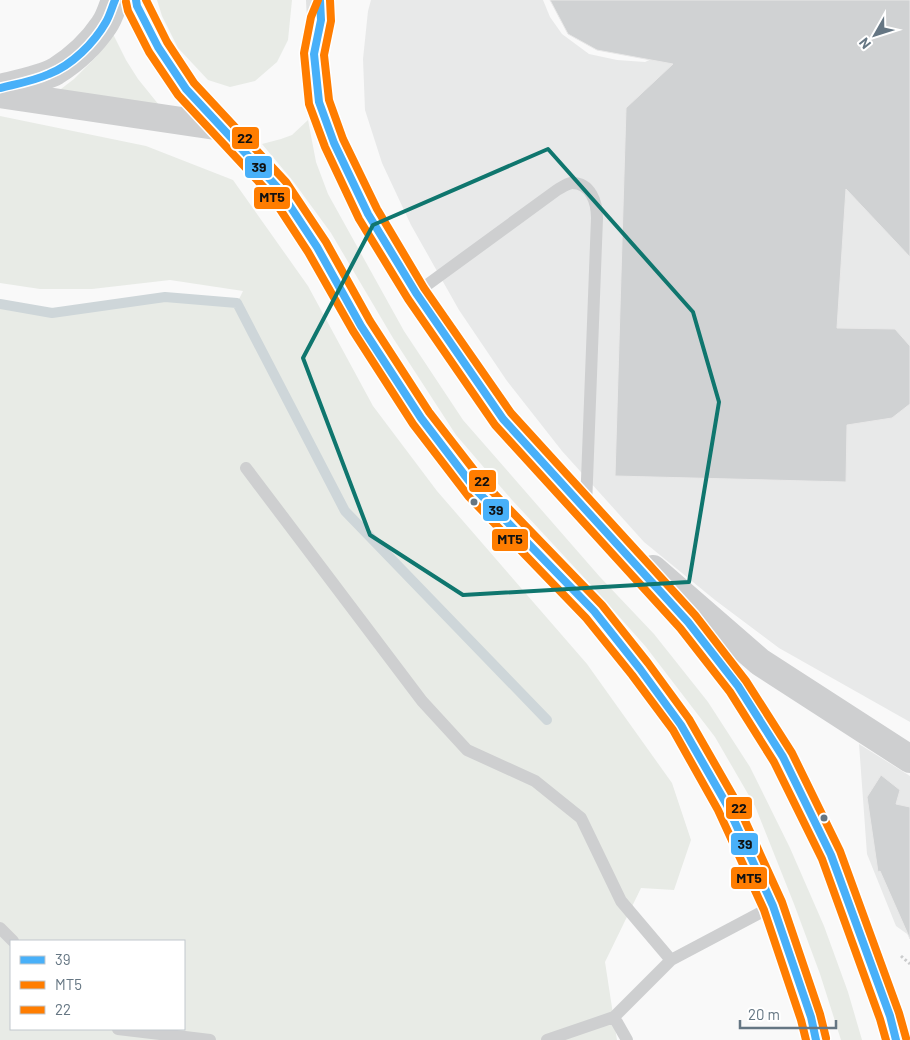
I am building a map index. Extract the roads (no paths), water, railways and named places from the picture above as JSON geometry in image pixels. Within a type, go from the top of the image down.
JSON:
[{"type":"main road","points":[[136,0],[137,6],[158,48],[186,89],[278,188],[317,247],[361,326],[421,418],[476,490],[594,611],[682,726],[727,806],[773,906],[811,1017],[816,1040]]},
{"type":"main road","points":[[320,0],[321,20],[314,54],[319,102],[334,143],[368,214],[416,293],[503,419],[688,622],[738,686],[782,757],[831,855],[890,1016],[896,1040]]},
{"type":"street","points":[[0,88],[28,82],[55,72],[75,57],[89,44],[105,24],[115,0]]},
{"type":"street","points":[[0,94],[222,127]]},
{"type":"street","points":[[586,511],[760,662],[910,759]]},
{"type":"lane","points":[[416,293],[557,190],[571,183],[581,185],[589,191],[594,198],[597,208],[597,218],[586,511]]},
{"type":"lane","points":[[246,468],[422,701],[467,750],[535,781],[581,818],[621,901],[671,960]]},
{"type":"lane","points":[[547,1040],[614,1017],[671,960],[773,906]]},
{"type":"lane","points":[[0,928],[12,940]]},
{"type":"lane","points":[[614,1017],[627,1040]]},
{"type":"lane","points":[[126,1030],[210,1040]]},
{"type":"waterway","points":[[0,304],[52,313],[165,297],[237,303],[345,511],[547,720]]}]
